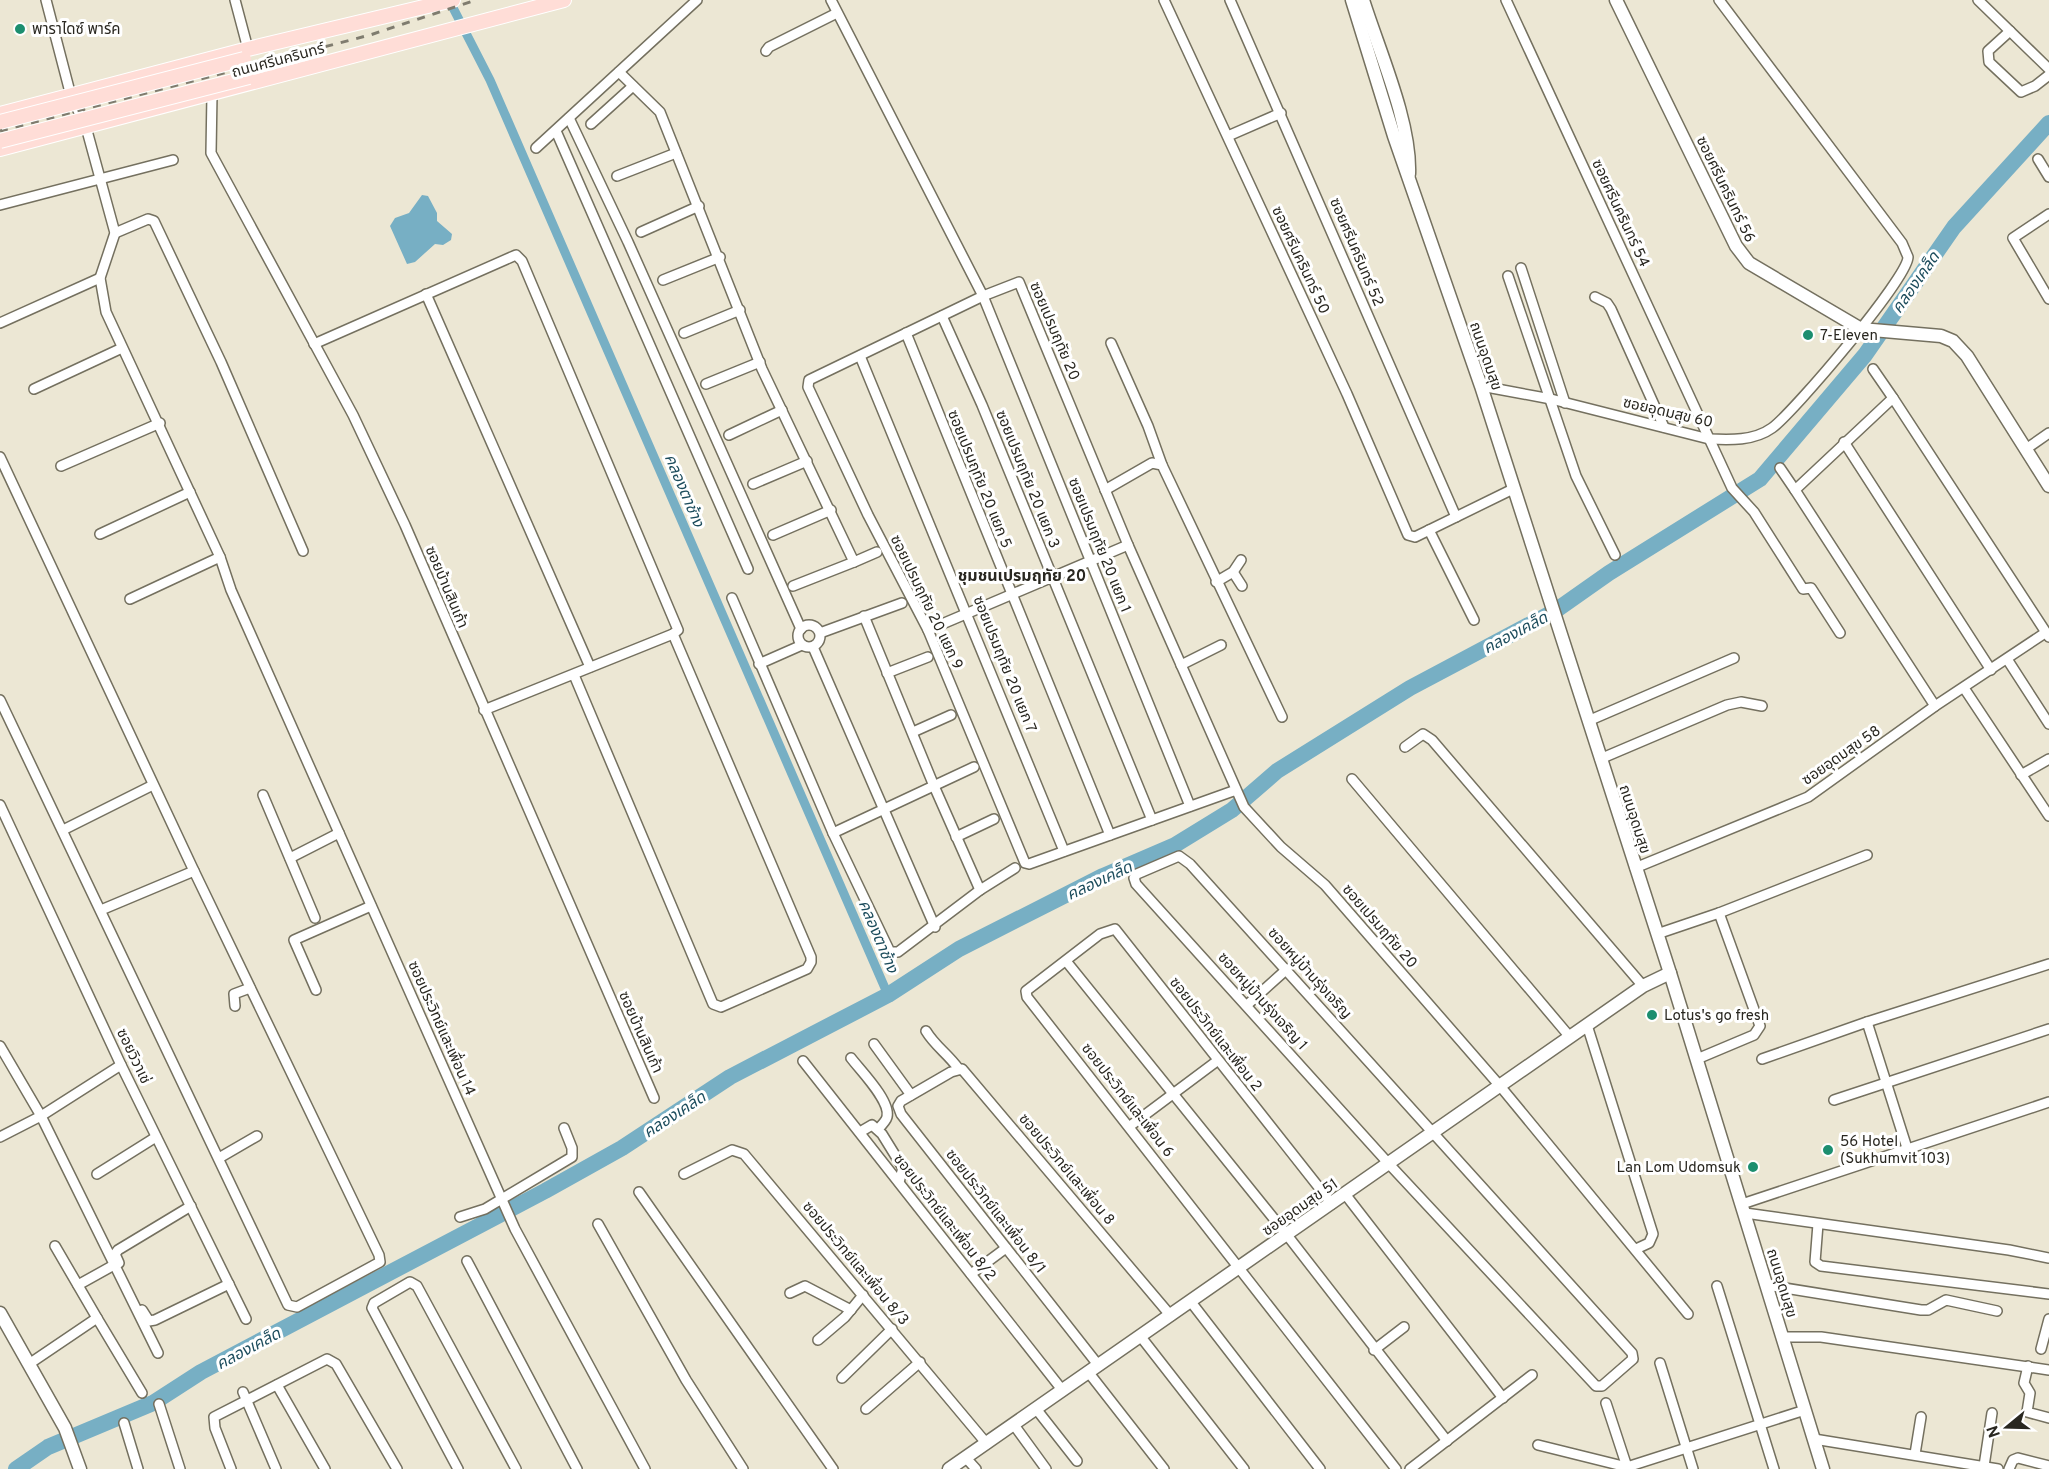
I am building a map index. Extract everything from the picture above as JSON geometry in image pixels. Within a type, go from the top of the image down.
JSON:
[{"type":"main road","name":"ถนนศรีนครินทร์","points":[[0,149],[564,0]]},
{"type":"main road","name":"ถนนอุดมสุข","points":[[1344,0],[1392,154],[1408,181]]},
{"type":"main road","name":"ถนนอุดมสุข","points":[[1352,0],[1408,181],[1481,386],[1544,588],[1670,973],[1824,1469]]},
{"type":"main road","name":"ถนนอุดมสุข","points":[[1363,0],[1407,145],[1408,181]]},
{"type":"main road","name":"ซอยศรีนครินทร์ 56","points":[[1617,0],[1742,255],[1757,270],[1866,330]]},
{"type":"main road","points":[[0,122],[246,54],[344,33],[404,13],[450,1]]},
{"type":"main road","points":[[0,141],[249,77],[412,39]]},
{"type":"main road","name":"ถนนศรีนครินทร์","points":[[0,114],[194,64],[246,54]]},
{"type":"main road","points":[[194,64],[182,76],[180,82],[186,92],[207,95]]},
{"type":"main road","points":[[1866,330],[1941,336],[1960,346],[2049,486]]},
{"type":"main road","name":"ซอยอุดมสุข 51","points":[[949,1469],[1037,1410],[1643,986],[1670,973]]},
{"type":"main road","points":[[0,1313],[65,1428],[80,1469]]},
{"type":"street","points":[[0,323],[100,278],[114,230],[86,127],[71,96],[46,0]]},
{"type":"street","points":[[235,0],[246,54]]},
{"type":"street","points":[[536,148],[697,0]]},
{"type":"street","name":"ซอยเปรมฤทัย 20 แยก 1","points":[[831,0],[983,296],[1190,806]]},
{"type":"street","name":"ซอยศรีนครินทร์ 50","points":[[1164,0],[1347,394],[1408,535],[1415,537],[1428,530]]},
{"type":"street","name":"ซอยศรีนครินทร์ 52","points":[[1230,0],[1456,517]]},
{"type":"street","name":"ซอยศรีนครินทร์ 54","points":[[1506,0],[1732,488],[1754,512],[1803,589],[1811,588],[1840,633]]},
{"type":"street","name":"ซอยอุดมสุข 60","points":[[1481,386],[1548,399],[1709,439],[1733,440],[1753,436],[1773,428],[1866,330],[1905,269],[1908,257],[1902,243],[1719,0]]},
{"type":"street","points":[[1978,0],[2049,69]]},
{"type":"street","points":[[766,51],[769,47],[837,13]]},
{"type":"street","points":[[2010,31],[1988,51],[1989,62],[2021,92],[2035,86],[2049,75]]},
{"type":"street","points":[[619,72],[660,112],[720,257],[760,362],[854,562]]},
{"type":"street","points":[[591,124],[633,86]]},
{"type":"street","name":"ซอยบ้านสินเก้า","points":[[207,95],[211,153],[353,415],[405,525],[654,1098]]},
{"type":"street","points":[[1228,136],[1281,113]]},
{"type":"street","points":[[569,118],[628,242],[801,629],[799,637],[802,645]]},
{"type":"street","points":[[556,131],[748,569]]},
{"type":"street","points":[[616,176],[676,153]]},
{"type":"street","points":[[2038,159],[2049,177]]},
{"type":"street","points":[[0,205],[173,160]]},
{"type":"street","points":[[641,232],[699,206]]},
{"type":"street","points":[[2049,214],[2013,238],[2049,299]]},
{"type":"street","points":[[114,230],[148,219],[154,221],[222,362],[303,551]]},
{"type":"street","points":[[314,344],[516,255],[520,257],[678,630],[574,675],[484,710]]},
{"type":"street","points":[[663,280],[720,257]]},
{"type":"street","points":[[1521,268],[1565,403]]},
{"type":"street","points":[[1508,276],[1576,476],[1615,555]]},
{"type":"street","name":"ซอยประวิทย์และเพื่อน 14","points":[[100,278],[106,312],[160,423],[220,557],[231,590],[515,1229],[645,1469]]},
{"type":"street","name":"ซอยเปรมฤทัย 20","points":[[808,387],[809,380],[1013,282],[1020,284],[1128,545],[1241,804],[1281,847],[1325,885],[1500,1086],[1688,1314]]},
{"type":"street","points":[[426,294],[590,667]]},
{"type":"street","points":[[1595,297],[1607,303],[1611,309],[1664,427]]},
{"type":"street","points":[[684,333],[740,310]]},
{"type":"street","name":"ซอยเปรมฤทัย 20 แยก 3","points":[[942,316],[982,405],[1152,820]]},
{"type":"street","name":"ซอยเปรมฤทัย 20 แยก 5","points":[[906,333],[1110,835]]},
{"type":"street","points":[[1111,343],[1148,426],[1161,465],[1282,717]]},
{"type":"street","points":[[34,388],[122,348]]},
{"type":"street","name":"ซอยเปรมฤทัย 20 แยก 7","points":[[860,356],[968,613],[1064,851]]},
{"type":"street","points":[[706,384],[760,362]]},
{"type":"street","points":[[1873,369],[2047,635]]},
{"type":"street","name":"ซอยเปรมฤทัย 20 แยก 9","points":[[808,387],[868,515],[928,630],[1024,861],[1029,864],[1064,851]]},
{"type":"street","points":[[1795,490],[1893,398]]},
{"type":"street","points":[[729,435],[782,411]]},
{"type":"street","points":[[61,466],[160,423]]},
{"type":"street","points":[[2026,448],[2049,433]]},
{"type":"street","points":[[1844,442],[1991,670]]},
{"type":"street","points":[[0,457],[153,785],[380,1255],[380,1262],[297,1307],[288,1305],[0,700]]},
{"type":"street","points":[[753,484],[807,461]]},
{"type":"street","points":[[1105,490],[1152,463],[1161,465]]},
{"type":"street","points":[[1780,468],[1935,706]]},
{"type":"street","points":[[1474,620],[1428,530],[1513,489]]},
{"type":"street","points":[[100,534],[190,492]]},
{"type":"street","points":[[772,535],[831,510]]},
{"type":"street","points":[[928,630],[1128,545]]},
{"type":"street","points":[[793,586],[877,552]]},
{"type":"street","points":[[130,598],[220,557]]},
{"type":"street","points":[[1216,582],[1233,572],[1241,560]]},
{"type":"street","points":[[1233,572],[1242,586]]},
{"type":"street","points":[[732,598],[833,833],[890,952],[898,952],[980,890],[1016,868]]},
{"type":"street","points":[[820,633],[902,603]]},
{"type":"street","points":[[864,616],[934,786],[980,890]]},
{"type":"street","points":[[801,629],[811,625],[820,633]]},
{"type":"street","points":[[759,664],[802,645],[813,647],[818,644],[820,633]]},
{"type":"street","points":[[574,675],[713,1004],[721,1007],[807,969],[811,957],[673,634]]},
{"type":"street","name":"ซอยอุดมสุข 58","points":[[1635,868],[1808,797],[1935,706],[2047,635]]},
{"type":"street","points":[[1181,665],[1221,645]]},
{"type":"street","points":[[813,647],[934,927]]},
{"type":"street","points":[[887,673],[928,657]]},
{"type":"street","points":[[1588,721],[1734,658]]},
{"type":"street","points":[[2007,659],[2049,724]]},
{"type":"street","points":[[1964,688],[2049,816]]},
{"type":"street","points":[[1600,759],[1727,705],[1741,702],[1762,706]]},
{"type":"street","points":[[913,732],[951,715]]},
{"type":"street","points":[[1405,747],[1423,734],[1432,740],[1643,986]]},
{"type":"street","points":[[2021,775],[2049,759]]},
{"type":"street","points":[[833,833],[974,767]]},
{"type":"street","points":[[1352,779],[1570,1037]]},
{"type":"street","points":[[63,830],[153,785]]},
{"type":"street","points":[[1064,851],[1236,790]]},
{"type":"street","points":[[263,795],[315,918]]},
{"type":"street","name":"ซอยวิวาเช่","points":[[0,805],[121,1065],[246,1319]]},
{"type":"street","points":[[956,837],[994,819]]},
{"type":"street","points":[[290,858],[339,833]]},
{"type":"street","points":[[1657,934],[1719,913],[1867,855]]},
{"type":"street","name":"ซอยหมู่บ้านรุ่งเจริญ","points":[[1156,866],[1182,856],[1287,969],[1632,1353],[1633,1359],[1630,1364],[1616,1375]]},
{"type":"street","name":"ซอยหมู่บ้านรุ่งเจริญ 1","points":[[1156,866],[1135,876],[1136,884],[1389,1164],[1596,1386],[1602,1386],[1616,1375]]},
{"type":"street","points":[[101,910],[194,871]]},
{"type":"street","points":[[316,990],[294,940],[371,906]]},
{"type":"street","points":[[1697,1059],[1754,1035],[1761,1026],[1719,913]]},
{"type":"street","name":"ซอยประวิทย์และเพื่อน 2","points":[[1066,961],[1100,934],[1115,929],[1332,1204]]},
{"type":"street","points":[[1066,961],[1287,1235],[1374,1350],[1447,1441]]},
{"type":"street","name":"ซอยประวิทย์และเพื่อน 6","points":[[1066,961],[1031,986],[1026,994],[1241,1267],[1396,1469]]},
{"type":"street","points":[[1762,1059],[1867,1022],[2049,964]]},
{"type":"street","points":[[1247,1005],[1287,969]]},
{"type":"street","points":[[235,1005],[234,994],[250,988]]},
{"type":"street","points":[[1867,1022],[1907,1148]]},
{"type":"street","points":[[1587,1025],[1653,1234],[1649,1243],[1636,1249]]},
{"type":"street","points":[[1834,1100],[2049,1029]]},
{"type":"street","name":"ซอยประวิทย์และเพื่อน 8","points":[[926,1031],[936,1045],[946,1051],[958,1068],[962,1069],[1171,1316]]},
{"type":"street","points":[[874,1044],[911,1095],[958,1068]]},
{"type":"street","points":[[0,1046],[41,1116],[158,1353]]},
{"type":"street","points":[[851,1058],[881,1096],[886,1107],[887,1116],[879,1129]]},
{"type":"street","name":"ซอยประวิทย์และเพื่อน 8/2","points":[[803,1061],[1063,1391]]},
{"type":"street","points":[[1130,1126],[1217,1061]]},
{"type":"street","points":[[0,1137],[41,1116],[121,1065]]},
{"type":"street","name":"ซอยประวิทย์และเพื่อน 8/1","points":[[911,1095],[901,1101],[898,1106],[900,1114],[1006,1248],[1164,1469]]},
{"type":"street","points":[[1744,1209],[1907,1148],[2049,1102]]},
{"type":"street","points":[[860,1132],[868,1126],[879,1129],[903,1168],[899,1182]]},
{"type":"street","points":[[460,1217],[477,1213],[502,1200],[572,1157],[572,1148],[564,1128]]},
{"type":"street","points":[[219,1158],[257,1136]]},
{"type":"street","points":[[97,1174],[156,1137]]},
{"type":"street","name":"ซอยประวิทย์และเพื่อน 8/3","points":[[684,1174],[732,1150],[744,1154],[987,1444]]},
{"type":"street","points":[[639,1192],[833,1469]]},
{"type":"street","points":[[1345,1194],[1503,1398]]},
{"type":"street","points":[[190,1206],[118,1250],[116,1257],[149,1321],[156,1320],[229,1284]]},
{"type":"street","points":[[1744,1209],[1818,1224],[2009,1250],[2049,1258]]},
{"type":"street","points":[[598,1224],[686,1380],[743,1469]]},
{"type":"street","points":[[1818,1224],[1815,1262],[1821,1266],[2049,1294]]},
{"type":"street","points":[[55,1246],[142,1394]]},
{"type":"street","points":[[971,1274],[1006,1248]]},
{"type":"street","points":[[467,1261],[577,1469]]},
{"type":"street","points":[[78,1285],[114,1265]]},
{"type":"street","points":[[458,1469],[372,1308],[374,1303],[386,1295],[414,1282],[516,1469]]},
{"type":"street","points":[[1766,1285],[1922,1310],[1928,1310],[1946,1300],[1997,1311]]},
{"type":"street","points":[[790,1293],[805,1286],[851,1310]]},
{"type":"street","points":[[1717,1286],[1774,1469]]},
{"type":"street","points":[[818,1340],[851,1310],[863,1295]]},
{"type":"street","points":[[1191,1302],[1320,1469]]},
{"type":"street","points":[[29,1364],[97,1318]]},
{"type":"street","points":[[2040,1349],[2049,1319]]},
{"type":"street","points":[[1374,1350],[1404,1327]]},
{"type":"street","points":[[842,1378],[892,1329]]},
{"type":"street","points":[[1782,1336],[1821,1337],[2049,1370]]},
{"type":"street","points":[[1141,1337],[1244,1469]]},
{"type":"street","points":[[231,1469],[214,1428],[214,1417],[245,1396],[277,1384],[327,1359],[336,1364],[397,1469]]},
{"type":"street","points":[[866,1409],[920,1362]]},
{"type":"street","points":[[1660,1363],[1694,1469]]},
{"type":"street","points":[[2028,1366],[2024,1383],[2030,1393],[2027,1412],[2049,1418]]},
{"type":"street","points":[[1410,1469],[1532,1376]]},
{"type":"street","points":[[277,1384],[325,1469]]},
{"type":"street","points":[[245,1396],[276,1469]]},
{"type":"street","points":[[1606,1403],[1627,1467]]},
{"type":"street","points":[[159,1404],[180,1469]]},
{"type":"street","points":[[1037,1410],[1077,1461]]},
{"type":"street","points":[[1538,1445],[1627,1467],[1805,1410]]},
{"type":"street","points":[[1984,1466],[1992,1413]]},
{"type":"street","points":[[1915,1454],[1921,1417]]},
{"type":"street","points":[[124,1423],[138,1469]]},
{"type":"street","points":[[1014,1425],[1046,1469]]},
{"type":"street","points":[[1814,1439],[1998,1469]]},
{"type":"street","points":[[966,1458],[976,1469]]},
{"type":"street","points":[[2009,1469],[2013,1460],[2018,1458],[2049,1466]]},
{"type":"water","points":[[422,195],[428,196],[437,213],[437,221],[452,234],[451,240],[443,245],[435,244],[415,262],[407,264],[390,226],[395,218],[409,213]]},
{"type":"waterway","name":"คลองตาช้าง","points":[[449,0],[490,80],[888,995]]},
{"type":"waterway","name":"คลองเคล็ด","points":[[16,1469],[48,1447],[153,1403],[201,1372],[545,1191],[622,1148],[730,1077],[888,995],[959,949],[1103,876],[1175,845],[1232,810],[1277,771],[1410,688],[1555,611],[1609,573],[1760,479],[1865,355],[1954,227],[2049,123]]},
{"type":"railway","points":[[0,131],[370,35],[476,0]]},
{"type":"place","name":"พาราไดซ์ พาร์ค","points":[[20,29]]},
{"type":"place","name":"7-Eleven","points":[[1808,335]]},
{"type":"place","name":"Lotus's go fresh","points":[[1652,1015]]},
{"type":"place","name":"56 Hotel (Sukhumvit 103)","points":[[1828,1150]]},
{"type":"place","name":"Lan Lom Udomsuk","points":[[1753,1167]]},
{"type":"district","name":"ชุมชนเปรมฤทัย 20","points":[[1022,575]]}]
